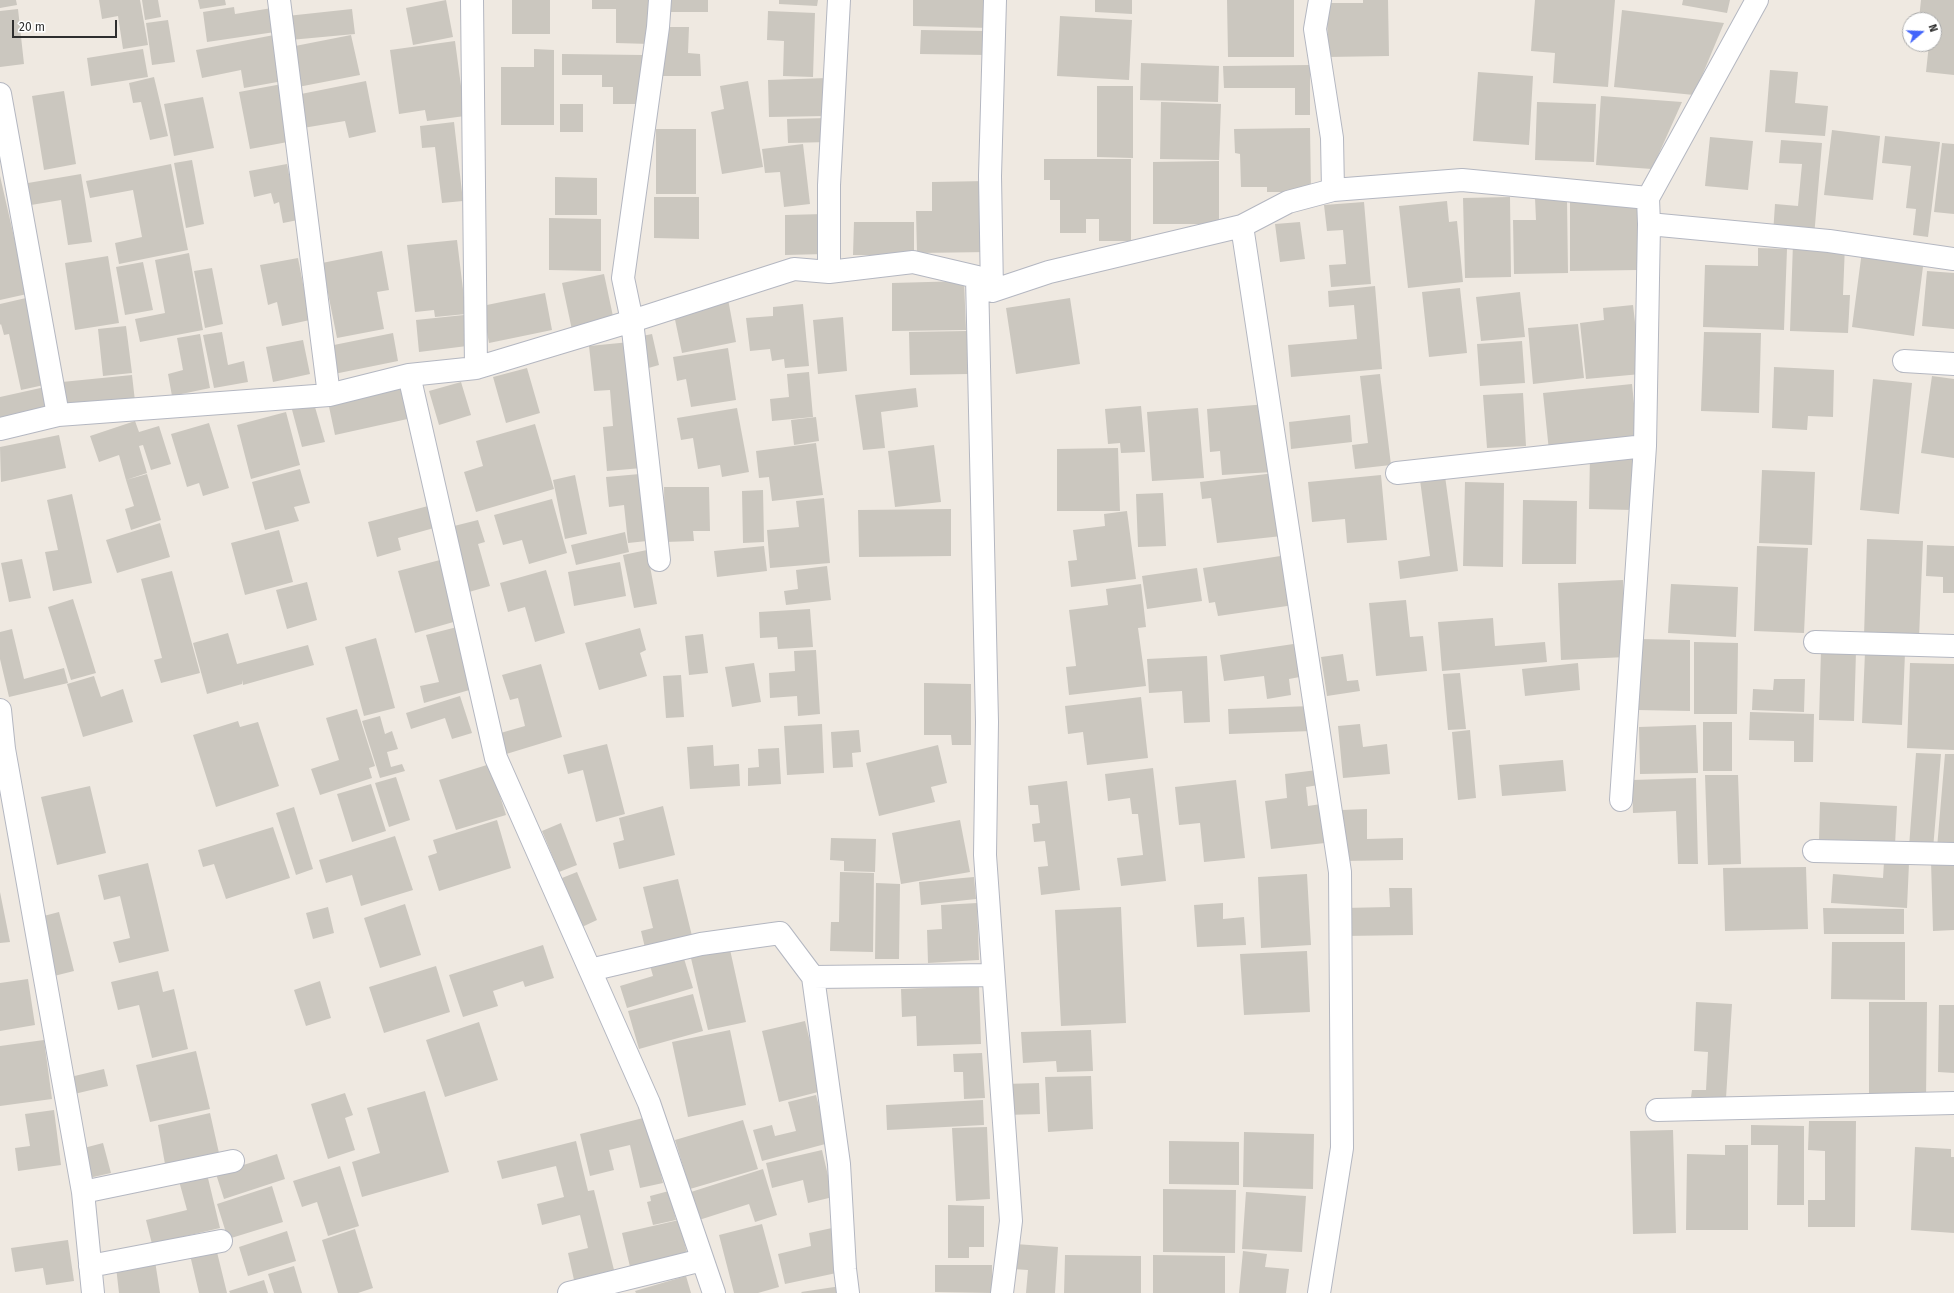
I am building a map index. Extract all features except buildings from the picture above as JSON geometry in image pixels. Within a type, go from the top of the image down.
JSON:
[{"type":"street","points":[[279,0],[330,395]]},
{"type":"street","points":[[472,0],[476,368]]},
{"type":"street","points":[[659,560],[632,321],[623,278],[658,27],[660,0]]},
{"type":"street","points":[[829,272],[829,185],[839,0]]},
{"type":"street","points":[[995,0],[990,176],[984,284],[987,722],[985,855],[1011,1221],[1002,1293]]},
{"type":"street","points":[[1320,0],[1315,29],[1332,138],[1333,190]]},
{"type":"street","points":[[1622,800],[1645,446],[1650,224],[1648,198],[1757,0]]},
{"type":"street","points":[[0,94],[58,415]]},
{"type":"street","points":[[0,428],[58,415],[330,395],[409,375],[476,368],[632,321],[794,269],[829,272],[913,262],[984,284],[1049,272],[1242,226],[1288,202],[1333,190],[1462,180],[1648,198]]},
{"type":"street","points":[[1650,224],[1829,241],[1954,259]]},
{"type":"street","points":[[1242,226],[1340,872],[1342,1148],[1319,1293]]},
{"type":"street","points":[[1904,361],[1954,364]]},
{"type":"street","points":[[409,375],[496,758],[649,1102],[714,1293]]},
{"type":"street","points":[[1397,473],[1645,446]]},
{"type":"street","points":[[1815,642],[1954,646]]},
{"type":"street","points":[[0,710],[4,749],[83,1192],[93,1293]]},
{"type":"street","points":[[1814,851],[1954,854]]},
{"type":"street","points":[[590,970],[700,944],[780,933],[813,977],[839,1164],[845,1269],[848,1293]]},
{"type":"street","points":[[813,977],[993,975]]},
{"type":"street","points":[[1657,1110],[1954,1103]]},
{"type":"street","points":[[83,1192],[233,1161]]},
{"type":"street","points":[[90,1266],[221,1241]]},
{"type":"street","points":[[569,1293],[702,1260]]}]
